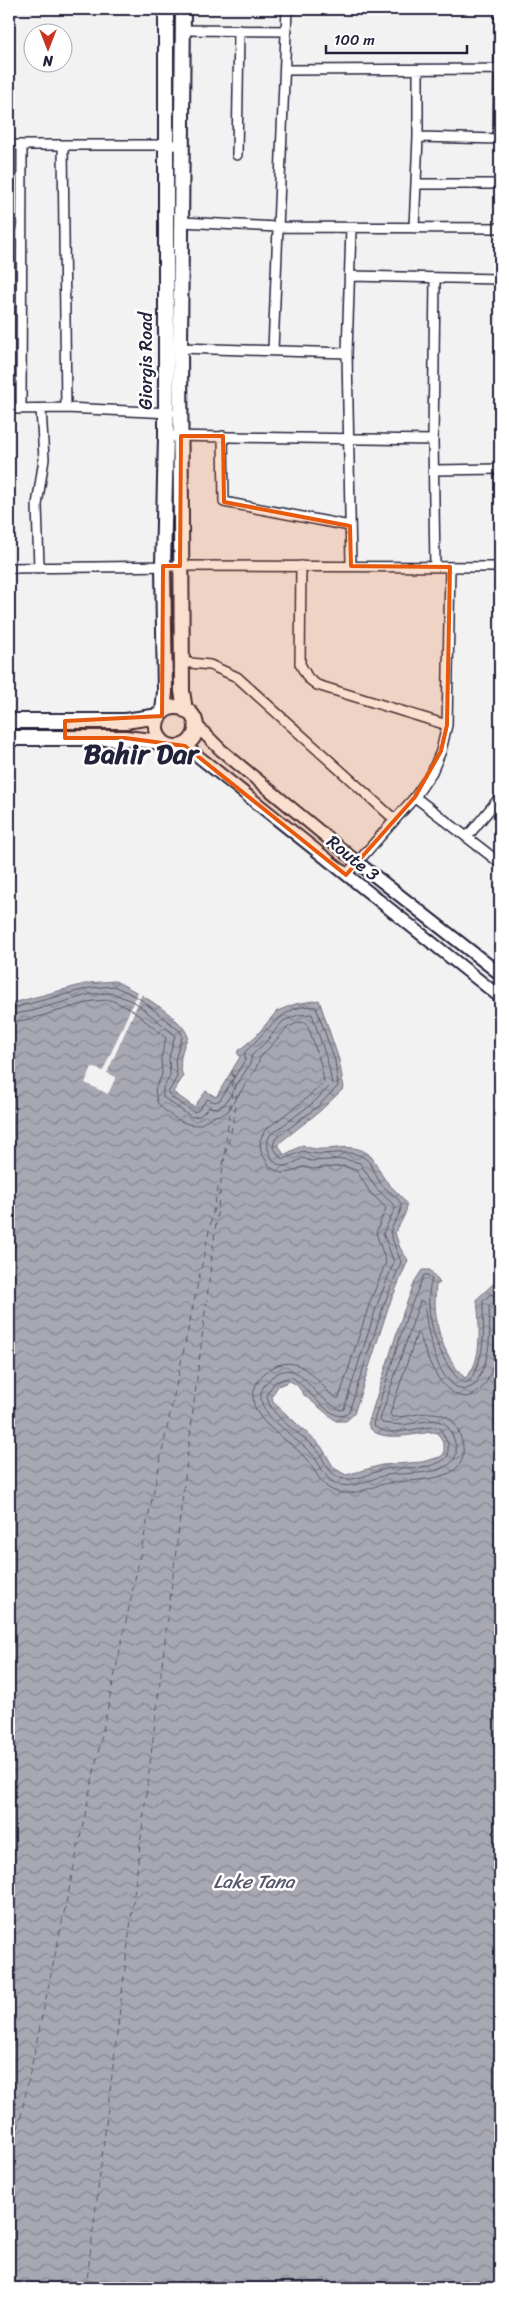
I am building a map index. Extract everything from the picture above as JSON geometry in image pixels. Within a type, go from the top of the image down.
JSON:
[{"type":"highway","name":"Giorgis Road","points":[[161,714],[165,692],[163,566],[166,436],[166,9]]},
{"type":"highway","name":"Giorgis Road","points":[[183,9],[180,566],[182,691],[185,710]]},
{"type":"highway","points":[[9,721],[125,721],[161,714],[174,708],[185,710],[194,719],[195,724],[193,737],[184,745],[174,747],[162,742],[125,738],[9,738]]},
{"type":"highway","points":[[161,714],[157,721],[156,732],[162,742]]},
{"type":"highway","points":[[65,738],[66,721]]},
{"type":"main road","points":[[195,724],[221,750],[356,862],[500,974]]},
{"type":"main road","name":"Route 3","points":[[184,745],[500,997]]},
{"type":"street","points":[[273,350],[277,227],[286,70],[287,9]]},
{"type":"street","points":[[418,137],[499,139],[498,69],[500,9]]},
{"type":"street","points":[[183,30],[287,30]]},
{"type":"street","points":[[237,155],[239,30]]},
{"type":"street","points":[[286,70],[498,69]]},
{"type":"street","points":[[414,228],[418,137],[418,70]]},
{"type":"street","points":[[9,145],[182,145]]},
{"type":"street","points":[[21,410],[22,145]]},
{"type":"street","points":[[62,145],[66,408]]},
{"type":"street","points":[[416,184],[500,184]]},
{"type":"street","points":[[182,222],[277,227],[500,228]]},
{"type":"street","points":[[351,228],[347,353],[351,566]]},
{"type":"street","points":[[350,276],[500,279]]},
{"type":"street","points":[[435,279],[433,440],[435,567]]},
{"type":"street","points":[[180,348],[347,353]]},
{"type":"street","points":[[9,409],[66,408],[180,413]]},
{"type":"street","points":[[38,568],[37,505],[44,460],[41,409]]},
{"type":"street","points":[[166,436],[433,440]]},
{"type":"street","points":[[223,436],[224,502],[350,526]]},
{"type":"street","points":[[434,470],[500,469]]},
{"type":"street","points":[[9,568],[163,566],[500,567]]},
{"type":"street","points":[[301,566],[300,664],[308,678],[317,685],[447,725]]},
{"type":"street","points":[[346,875],[415,797],[432,772],[441,751],[447,725],[450,567]]},
{"type":"street","points":[[181,662],[210,665],[237,677],[394,819]]},
{"type":"street","points":[[415,797],[500,863]]},
{"type":"street","points":[[467,837],[500,797]]},
{"type":"highlighted area","points":[[181,436],[223,436],[224,502],[350,526],[351,566],[450,567],[447,725],[441,751],[415,797],[346,875],[185,746],[125,738],[65,738],[65,721],[162,716],[163,566],[180,566]]},
{"type":"water","name":"Lake Tana","points":[[115,981],[157,1005],[184,1029],[188,1037],[181,1057],[183,1077],[173,1092],[194,1107],[206,1091],[216,1097],[240,1057],[237,1052],[257,1035],[277,1011],[295,1004],[319,1000],[339,1060],[344,1088],[320,1111],[278,1144],[284,1155],[303,1145],[318,1149],[360,1149],[367,1153],[376,1163],[384,1179],[406,1204],[405,1215],[395,1233],[400,1248],[408,1260],[388,1308],[354,1414],[346,1421],[336,1421],[304,1395],[297,1385],[290,1381],[278,1386],[272,1396],[273,1402],[321,1446],[334,1468],[346,1475],[382,1465],[422,1462],[444,1454],[444,1445],[438,1433],[388,1436],[372,1430],[368,1424],[403,1313],[415,1281],[422,1270],[430,1270],[440,1283],[436,1285],[435,1310],[440,1335],[450,1358],[465,1378],[471,1371],[478,1352],[477,1299],[494,1283],[500,1298],[500,2288],[9,2288],[9,1004],[89,983]]},
{"type":"pier","points":[[138,992],[142,994],[107,1073],[116,1077],[108,1094],[85,1083],[92,1067],[103,1071]]},
{"type":"ferry route","points":[[86,2288],[232,1092],[232,1071]]},
{"type":"ferry route","points":[[223,1165],[235,1108],[236,1097],[233,1074]]},
{"type":"ferry route","points":[[9,2172],[219,1184]]},
{"type":"district","name":"Bahir Dar","points":[[141,753]]}]
